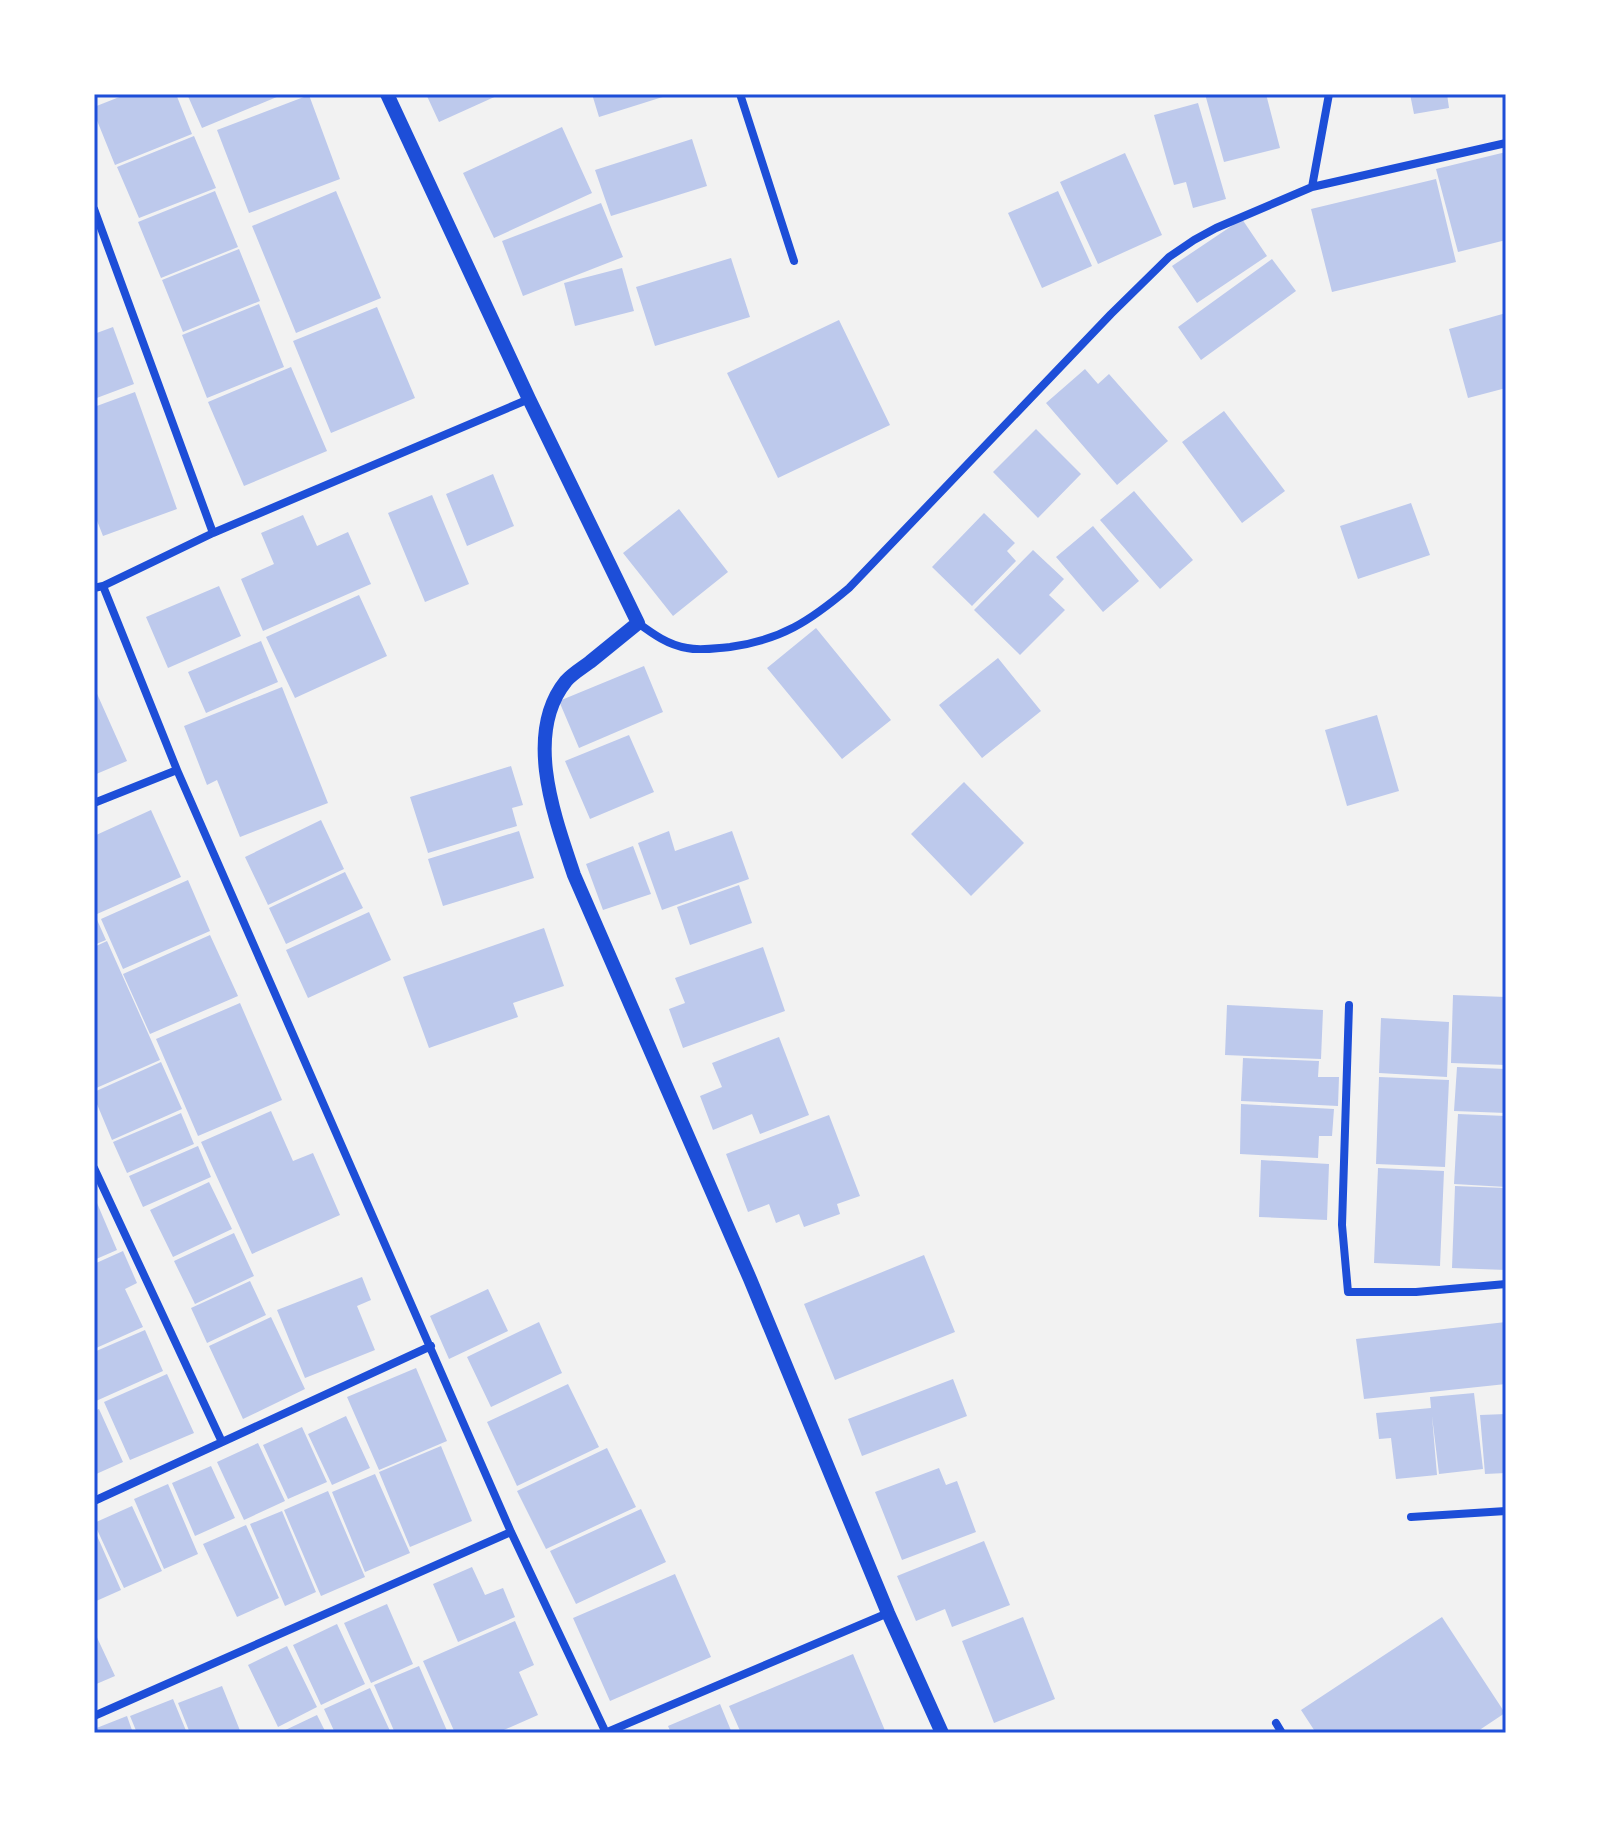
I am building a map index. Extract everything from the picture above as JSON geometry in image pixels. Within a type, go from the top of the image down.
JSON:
[{"type":"street","points":[[387,94],[529,399],[638,623],[665,641],[687,648],[711,649],[751,644],[799,626],[819,614],[849,588],[1169,257],[1216,228],[1312,187],[1506,143]]},
{"type":"street","points":[[740,94],[794,261]]},
{"type":"street","points":[[1312,187],[1329,94]]},
{"type":"street","points":[[94,209],[213,533]]},
{"type":"street","points":[[529,399],[213,533],[98,587],[511,1532],[606,1733],[888,1613]]},
{"type":"street","points":[[638,623],[567,680],[549,713],[543,738],[545,765],[559,831],[574,875],[744,1264],[888,1613],[942,1733]]},
{"type":"street","points":[[94,803],[177,770]]},
{"type":"street","points":[[1349,1005],[1342,1225],[1348,1292],[1416,1292],[1506,1284]]},
{"type":"street","points":[[94,1168],[222,1442]]},
{"type":"street","points":[[94,1501],[431,1346]]},
{"type":"street","points":[[1411,1517],[1506,1511]]},
{"type":"street","points":[[94,1716],[511,1532]]},
{"type":"street","points":[[1276,1723],[1282,1733]]},
{"type":"building","points":[[127,94],[176,94],[192,134],[115,165],[94,107]]},
{"type":"building","points":[[187,94],[284,94],[202,128]]},
{"type":"building","points":[[426,94],[501,94],[439,122]]},
{"type":"building","points":[[592,94],[669,94],[669,95],[599,117]]},
{"type":"building","points":[[1205,94],[1266,94],[1280,148],[1224,162]]},
{"type":"building","points":[[1410,94],[1447,94],[1449,108],[1414,114]]},
{"type":"building","points":[[309,95],[340,179],[249,213],[217,130]]},
{"type":"building","points":[[1198,103],[1226,199],[1193,208],[1186,182],[1174,185],[1154,115]]},
{"type":"building","points":[[562,127],[592,193],[494,238],[463,173]]},
{"type":"building","points":[[194,136],[216,188],[139,218],[117,167]]},
{"type":"building","points":[[692,139],[707,186],[611,216],[595,170]]},
{"type":"building","points":[[1506,152],[1506,240],[1458,252],[1436,169]]},
{"type":"building","points":[[1125,153],[1162,235],[1098,264],[1060,182]]},
{"type":"building","points":[[1436,179],[1456,262],[1332,292],[1311,209]]},
{"type":"building","points":[[215,191],[238,247],[161,278],[138,222]]},
{"type":"building","points":[[336,191],[381,298],[296,333],[252,226]]},
{"type":"building","points":[[1058,191],[1092,266],[1042,288],[1008,213]]},
{"type":"building","points":[[601,203],[623,257],[523,296],[502,241]]},
{"type":"building","points":[[1242,219],[1267,256],[1197,303],[1172,266]]},
{"type":"building","points":[[239,249],[260,301],[183,332],[162,280]]},
{"type":"building","points":[[731,258],[750,317],[655,346],[636,287]]},
{"type":"building","points":[[1272,259],[1296,291],[1201,360],[1178,327]]},
{"type":"building","points":[[622,268],[634,311],[575,326],[564,283]]},
{"type":"building","points":[[259,304],[284,367],[207,398],[182,335]]},
{"type":"building","points":[[377,307],[415,398],[331,433],[293,341]]},
{"type":"building","points":[[1506,313],[1506,388],[1468,398],[1449,329]]},
{"type":"building","points":[[839,320],[890,425],[778,478],[727,373]]},
{"type":"building","points":[[113,327],[134,384],[94,399],[94,334]]},
{"type":"building","points":[[291,367],[327,451],[244,486],[208,402]]},
{"type":"building","points":[[1085,369],[1098,384],[1109,374],[1168,441],[1117,485],[1046,403]]},
{"type":"building","points":[[135,392],[177,509],[103,536],[94,513],[94,407]]},
{"type":"building","points":[[1224,411],[1285,491],[1242,523],[1182,442]]},
{"type":"building","points":[[1036,429],[1081,474],[1038,518],[993,472]]},
{"type":"building","points":[[493,474],[514,526],[467,546],[446,494]]},
{"type":"building","points":[[1134,491],[1193,560],[1160,589],[1100,520]]},
{"type":"building","points":[[432,495],[469,584],[425,602],[388,513]]},
{"type":"building","points":[[1411,503],[1430,555],[1358,579],[1340,526]]},
{"type":"building","points":[[679,509],[728,572],[673,616],[623,553]]},
{"type":"building","points":[[984,513],[1015,543],[1007,551],[1016,561],[972,606],[932,567]]},
{"type":"building","points":[[303,515],[317,546],[348,532],[371,584],[263,631],[241,579],[274,564],[261,533]]},
{"type":"building","points":[[1093,526],[1139,581],[1103,612],[1056,557]]},
{"type":"building","points":[[1033,550],[1064,579],[1049,595],[1065,610],[1020,655],[974,610]]},
{"type":"building","points":[[219,586],[241,636],[168,668],[146,617]]},
{"type":"building","points":[[359,595],[387,656],[295,698],[266,637]]},
{"type":"building","points":[[816,628],[891,720],[842,759],[767,668]]},
{"type":"building","points":[[261,641],[278,682],[206,713],[188,672]]},
{"type":"building","points":[[998,658],[1041,711],[982,758],[939,705]]},
{"type":"building","points":[[644,666],[663,712],[579,748],[559,701]]},
{"type":"building","points":[[94,687],[127,761],[94,775]]},
{"type":"building","points":[[282,687],[328,803],[240,837],[217,780],[207,785],[184,726]]},
{"type":"building","points":[[1377,715],[1399,791],[1347,806],[1325,730]]},
{"type":"building","points":[[629,735],[654,792],[590,819],[565,761]]},
{"type":"building","points":[[511,766],[523,805],[512,808],[517,826],[428,853],[410,797]]},
{"type":"building","points":[[964,782],[1024,843],[971,896],[911,834]]},
{"type":"building","points":[[151,810],[181,877],[97,914],[94,907],[94,836]]},
{"type":"building","points":[[321,820],[344,869],[268,905],[245,857]]},
{"type":"building","points":[[519,831],[534,878],[443,906],[428,859]]},
{"type":"building","points":[[669,831],[675,851],[732,831],[749,879],[662,910],[638,843]]},
{"type":"building","points":[[633,846],[651,894],[603,910],[586,864]]},
{"type":"building","points":[[345,872],[363,908],[286,944],[269,908]]},
{"type":"building","points":[[188,880],[210,931],[123,969],[101,919]]},
{"type":"building","points":[[739,885],[752,923],[690,945],[677,907]]},
{"type":"building","points":[[369,912],[391,960],[308,998],[286,950]]},
{"type":"building","points":[[94,913],[106,940],[94,945]]},
{"type":"building","points":[[544,928],[564,986],[513,1003],[518,1017],[429,1048],[403,977]]},
{"type":"building","points":[[210,935],[238,996],[150,1034],[123,974]]},
{"type":"building","points":[[107,941],[160,1060],[94,1089],[94,947]]},
{"type":"building","points":[[763,947],[785,1011],[683,1048],[669,1009],[685,1003],[675,978]]},
{"type":"building","points":[[1453,995],[1506,997],[1506,1065],[1451,1063]]},
{"type":"building","points":[[240,1003],[282,1100],[198,1136],[156,1039]]},
{"type":"building","points":[[1227,1005],[1323,1010],[1321,1059],[1225,1055]]},
{"type":"building","points":[[1381,1018],[1449,1022],[1447,1077],[1379,1073]]},
{"type":"building","points":[[779,1037],[809,1115],[760,1134],[752,1114],[713,1130],[700,1096],[722,1087],[712,1063]]},
{"type":"building","points":[[1243,1058],[1319,1061],[1318,1077],[1339,1077],[1338,1106],[1241,1101]]},
{"type":"building","points":[[161,1062],[182,1109],[112,1140],[94,1092]]},
{"type":"building","points":[[1457,1067],[1506,1069],[1506,1113],[1454,1111]]},
{"type":"building","points":[[1379,1077],[1449,1080],[1445,1167],[1376,1164]]},
{"type":"building","points":[[1241,1104],[1334,1109],[1332,1136],[1319,1136],[1318,1158],[1240,1154]]},
{"type":"building","points":[[271,1111],[293,1161],[313,1153],[340,1215],[252,1254],[201,1142]]},
{"type":"building","points":[[181,1113],[194,1144],[127,1173],[113,1142]]},
{"type":"building","points":[[1458,1114],[1506,1116],[1506,1187],[1454,1184]]},
{"type":"building","points":[[829,1115],[860,1196],[837,1204],[840,1214],[804,1227],[799,1214],[776,1223],[769,1204],[748,1212],[726,1154]]},
{"type":"building","points":[[198,1146],[211,1177],[143,1207],[129,1176]]},
{"type":"building","points":[[1261,1160],[1329,1164],[1327,1220],[1259,1217]]},
{"type":"building","points":[[1378,1168],[1444,1171],[1440,1266],[1374,1263]]},
{"type":"building","points":[[209,1182],[232,1229],[173,1257],[150,1210]]},
{"type":"building","points":[[1455,1186],[1506,1188],[1506,1270],[1452,1268]]},
{"type":"building","points":[[94,1196],[117,1250],[94,1260]]},
{"type":"building","points":[[234,1233],[254,1276],[195,1304],[174,1261]]},
{"type":"building","points":[[123,1251],[137,1283],[125,1289],[143,1327],[94,1349],[94,1264]]},
{"type":"building","points":[[924,1255],[955,1332],[835,1380],[804,1304]]},
{"type":"building","points":[[362,1277],[371,1300],[357,1306],[375,1350],[305,1378],[277,1310]]},
{"type":"building","points":[[250,1281],[266,1315],[207,1343],[191,1308]]},
{"type":"building","points":[[488,1289],[508,1331],[449,1359],[430,1316]]},
{"type":"building","points":[[271,1317],[305,1389],[243,1419],[209,1346]]},
{"type":"building","points":[[539,1322],[562,1373],[491,1407],[467,1357]]},
{"type":"building","points":[[1506,1322],[1506,1384],[1364,1399],[1356,1339]]},
{"type":"building","points":[[145,1330],[163,1371],[96,1401],[94,1352]]},
{"type":"building","points":[[416,1368],[447,1441],[379,1470],[347,1397]]},
{"type":"building","points":[[167,1374],[194,1433],[130,1460],[104,1402]]},
{"type":"building","points":[[953,1379],[967,1416],[862,1456],[848,1419]]},
{"type":"building","points":[[568,1384],[599,1447],[517,1486],[487,1422]]},
{"type":"building","points":[[1474,1393],[1483,1469],[1439,1474],[1432,1416],[1437,1475],[1396,1479],[1391,1438],[1379,1439],[1376,1413],[1431,1408],[1430,1397]]},
{"type":"building","points":[[99,1409],[123,1462],[94,1475],[94,1411]]},
{"type":"building","points":[[1506,1414],[1506,1473],[1485,1474],[1480,1415]]},
{"type":"building","points":[[346,1416],[370,1468],[332,1485],[308,1434]]},
{"type":"building","points":[[302,1427],[327,1482],[288,1499],[263,1445]]},
{"type":"building","points":[[258,1443],[285,1501],[244,1520],[217,1462]]},
{"type":"building","points":[[441,1446],[472,1521],[410,1547],[379,1472]]},
{"type":"building","points":[[607,1448],[636,1507],[546,1549],[517,1491]]},
{"type":"building","points":[[211,1466],[235,1518],[195,1536],[172,1483]]},
{"type":"building","points":[[939,1468],[946,1485],[957,1481],[976,1532],[902,1560],[875,1492]]},
{"type":"building","points":[[375,1474],[410,1553],[365,1572],[332,1492]]},
{"type":"building","points":[[168,1484],[198,1554],[164,1569],[134,1499]]},
{"type":"building","points":[[328,1491],[365,1577],[321,1596],[284,1510]]},
{"type":"building","points":[[132,1506],[162,1571],[124,1588],[94,1523]]},
{"type":"building","points":[[641,1509],[666,1562],[576,1604],[550,1551]]},
{"type":"building","points":[[282,1511],[316,1592],[285,1606],[250,1524]]},
{"type":"building","points":[[246,1525],[279,1598],[237,1617],[203,1544]]},
{"type":"building","points":[[94,1529],[121,1590],[94,1602]]},
{"type":"building","points":[[984,1541],[1010,1605],[952,1627],[945,1609],[916,1621],[897,1576]]},
{"type":"building","points":[[472,1567],[485,1595],[503,1588],[515,1617],[458,1642],[433,1584]]},
{"type":"building","points":[[675,1574],[711,1657],[610,1701],[573,1618]]},
{"type":"building","points":[[387,1604],[413,1664],[371,1683],[344,1623]]},
{"type":"building","points":[[1023,1617],[1055,1699],[994,1723],[962,1641]]},
{"type":"building","points":[[1442,1617],[1505,1713],[1475,1733],[1316,1733],[1301,1710]]},
{"type":"building","points":[[515,1621],[534,1665],[519,1672],[538,1715],[497,1733],[455,1733],[423,1661]]},
{"type":"building","points":[[337,1624],[365,1684],[321,1705],[293,1645]]},
{"type":"building","points":[[94,1631],[115,1676],[94,1685]]},
{"type":"building","points":[[287,1646],[317,1707],[278,1727],[248,1665]]},
{"type":"building","points":[[853,1654],[886,1733],[741,1733],[729,1706]]},
{"type":"building","points":[[419,1666],[448,1733],[395,1733],[374,1685]]},
{"type":"building","points":[[222,1686],[241,1733],[190,1733],[178,1703]]},
{"type":"building","points":[[370,1688],[391,1733],[335,1733],[324,1709]]},
{"type":"building","points":[[173,1699],[187,1733],[137,1733],[130,1716]]},
{"type":"building","points":[[720,1704],[732,1733],[671,1733],[668,1726]]},
{"type":"building","points":[[317,1715],[326,1733],[279,1733]]},
{"type":"building","points":[[127,1716],[133,1733],[94,1733],[94,1729]]}]
